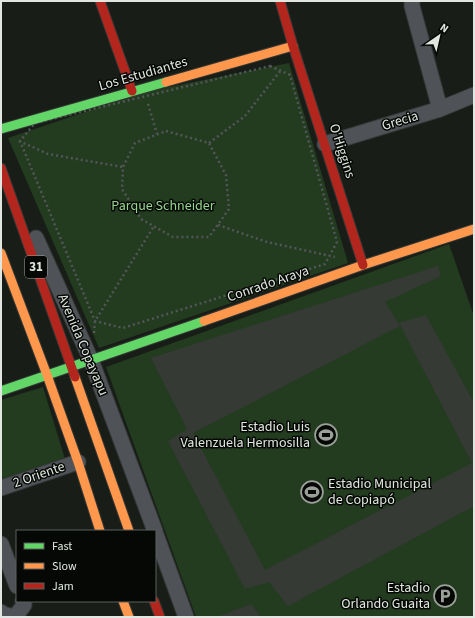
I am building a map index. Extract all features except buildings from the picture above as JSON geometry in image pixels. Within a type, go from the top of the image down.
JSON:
[{"type":"main road","points":[[100,1],[132,91]]},
{"type":"main road","name":"O'Higgins","points":[[280,1],[363,265]]},
{"type":"main road","name":"Los Estudiantes","points":[[1,129],[293,46]]},
{"type":"main road","name":"Avenida Copayapu","points":[[1,168],[129,530]]},
{"type":"main road","name":"Conrado Araya","points":[[1,391],[363,265],[474,229]]},
{"type":"main road","name":"31","points":[[3,263],[47,375],[78,462],[100,530]]},
{"type":"main road","points":[[123,602],[128,617]]},
{"type":"main road","points":[[154,602],[160,617]]},
{"type":"street","points":[[412,1],[412,6],[440,109]]},
{"type":"street","name":"Grecia","points":[[325,144],[440,109],[474,95]]},
{"type":"street","name":"Avenida Copayapu","points":[[1,163],[91,360],[154,530]]},
{"type":"street","name":"2 Oriente","points":[[1,488],[78,462]]},
{"type":"street","name":"Avenida Copayapu","points":[[156,535],[186,617]]},
{"type":"street","points":[[1,544],[16,583]]},
{"type":"street","points":[[1,612],[2,614],[15,617],[24,605],[22,602]]},
{"type":"path","points":[[20,141],[34,123],[270,66],[290,75],[337,242],[325,264],[123,328],[95,321]]},
{"type":"path","points":[[209,143],[245,116],[280,71]]},
{"type":"path","points":[[132,91],[146,96]]},
{"type":"path","points":[[148,104],[158,134]]},
{"type":"path","points":[[166,131],[209,143],[226,175],[229,209],[209,238],[173,237],[142,219],[122,189],[123,167],[135,143],[166,131]]},
{"type":"path","points":[[20,141],[48,154],[123,167]]},
{"type":"path","points":[[20,141],[95,321]]},
{"type":"path","points":[[218,225],[267,242],[330,255]]},
{"type":"path","points":[[95,321],[154,226]]},
{"type":"green space","name":"Parque Schneider","points":[[289,63],[348,263],[99,348],[8,138],[144,92]]},
{"type":"green space","name":"Estadio Luis Valenzuela Hermosilla","points":[[449,244],[474,316],[474,617],[196,617],[106,367]]},
{"type":"green space","points":[[43,387],[65,459],[1,479],[1,400]]},
{"type":"traffic: fast","points":[[1,129],[166,82]]},
{"type":"traffic: fast","points":[[1,391],[204,321]]},
{"type":"traffic: slow","points":[[166,82],[293,46]]},
{"type":"traffic: slow","points":[[204,321],[363,265],[474,229]]},
{"type":"traffic: slow","points":[[1,253],[78,462],[100,530]]},
{"type":"traffic: slow","points":[[75,377],[129,530]]},
{"type":"traffic: slow","points":[[123,602],[129,617]]},
{"type":"traffic: jam","points":[[100,1],[132,91]]},
{"type":"traffic: jam","points":[[280,1],[363,265]]},
{"type":"traffic: jam","points":[[1,168],[75,377]]},
{"type":"traffic: jam","points":[[154,602],[160,617]]},
{"type":"place","name":"Estadio Luis Valenzuela Hermosilla","points":[[326,435]]},
{"type":"place","name":"Estadio Municipal de Copiapó","points":[[312,492]]},
{"type":"place","name":"Estadio Orlando Guaita","points":[[445,596]]}]
